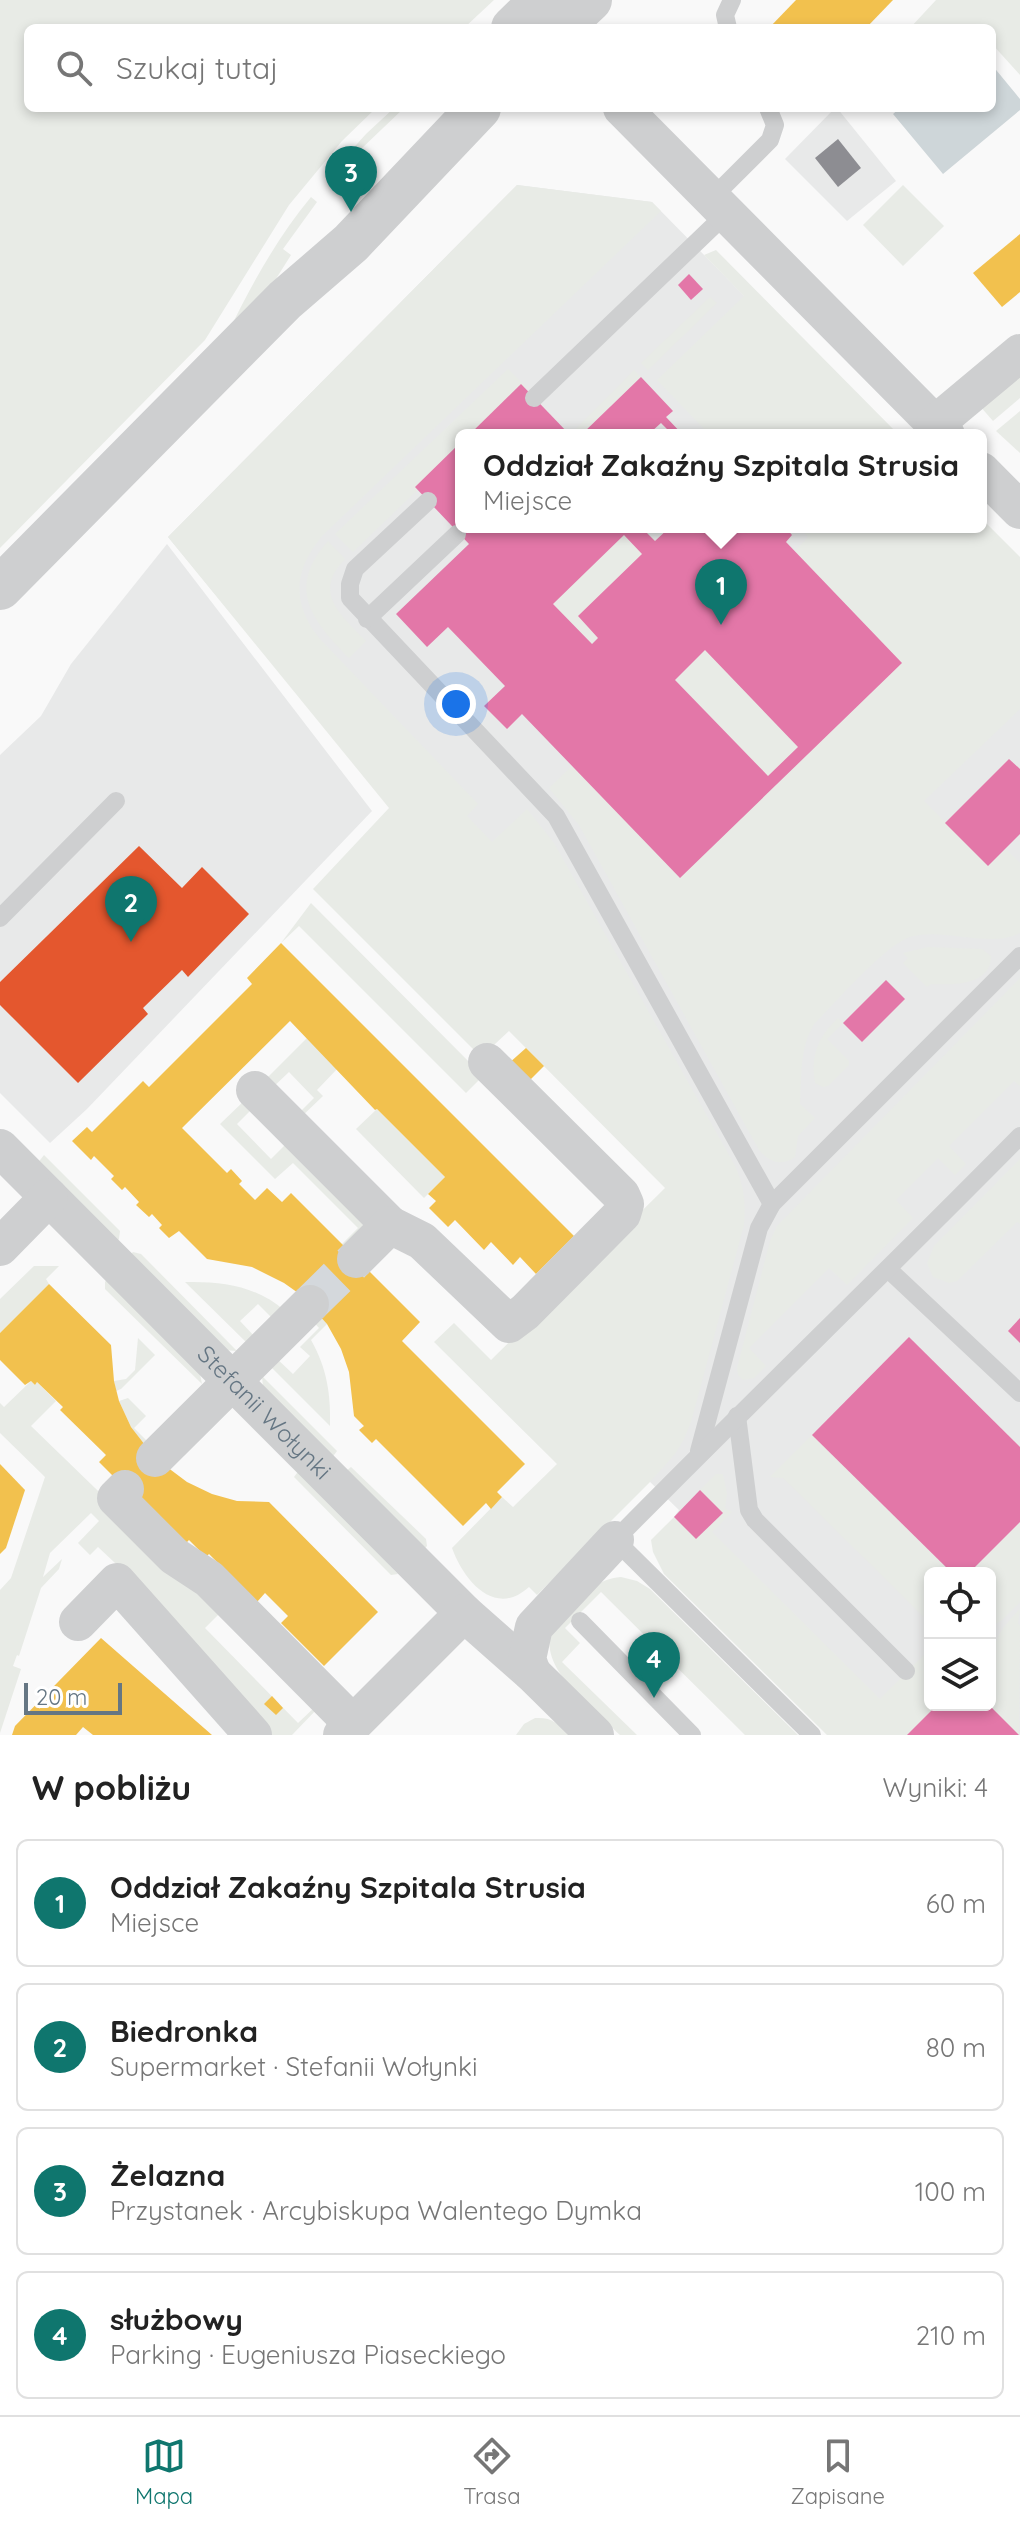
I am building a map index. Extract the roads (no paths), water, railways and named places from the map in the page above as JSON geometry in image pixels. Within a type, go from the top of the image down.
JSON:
[{"type":"street","points":[[539,19],[590,0]]},
{"type":"street","points":[[285,300],[334,233],[434,112]]},
{"type":"street","points":[[0,588],[285,300],[351,243],[475,112]]},
{"type":"street","points":[[626,112],[939,429]]},
{"type":"street","points":[[941,429],[1020,353]]},
{"type":"street","points":[[987,477],[1020,510]]},
{"type":"street","points":[[255,1090],[390,1225],[422,1241],[509,1324],[525,1312],[622,1214],[625,1204],[621,1195],[487,1062]]},
{"type":"street","name":"Stefanii Wołynki","points":[[0,1148],[464,1613],[532,1673],[595,1735]]},
{"type":"street","points":[[0,1247],[49,1197]]},
{"type":"street","points":[[356,1259],[390,1225]]},
{"type":"street","points":[[155,1458],[310,1304]]},
{"type":"street","points":[[125,1489],[116,1498],[174,1556],[209,1579],[347,1730],[464,1613]]},
{"type":"street","points":[[532,1673],[527,1659],[534,1627],[615,1540]]},
{"type":"street","points":[[78,1622],[117,1582],[253,1735]]},
{"type":"lane","points":[[727,24],[725,15],[732,0]]},
{"type":"lane","points":[[534,398],[720,205],[770,140],[775,125],[770,112]]},
{"type":"lane","points":[[428,501],[355,569],[350,598],[556,816],[772,1204]]},
{"type":"lane","points":[[367,619],[457,534]]},
{"type":"lane","points":[[0,918],[116,801]]},
{"type":"lane","points":[[699,1454],[759,1228],[772,1204],[1020,956]]},
{"type":"lane","points":[[812,1735],[615,1540],[1020,1136]]},
{"type":"lane","points":[[889,1270],[1020,1393]]},
{"type":"lane","points":[[737,1416],[749,1510],[755,1520],[906,1671]]},
{"type":"lane","points":[[580,1621],[692,1735]]},
{"type":"tunnel","points":[[310,1304],[356,1259]]},
{"type":"place","name":"Żelazna","points":[[351,212]]},
{"type":"place","name":"Oddział Zakaźny Szpitala Strusia","points":[[721,625]]},
{"type":"place","name":"Biedronka","points":[[131,942]]},
{"type":"place","name":"służbowy","points":[[654,1698]]}]
